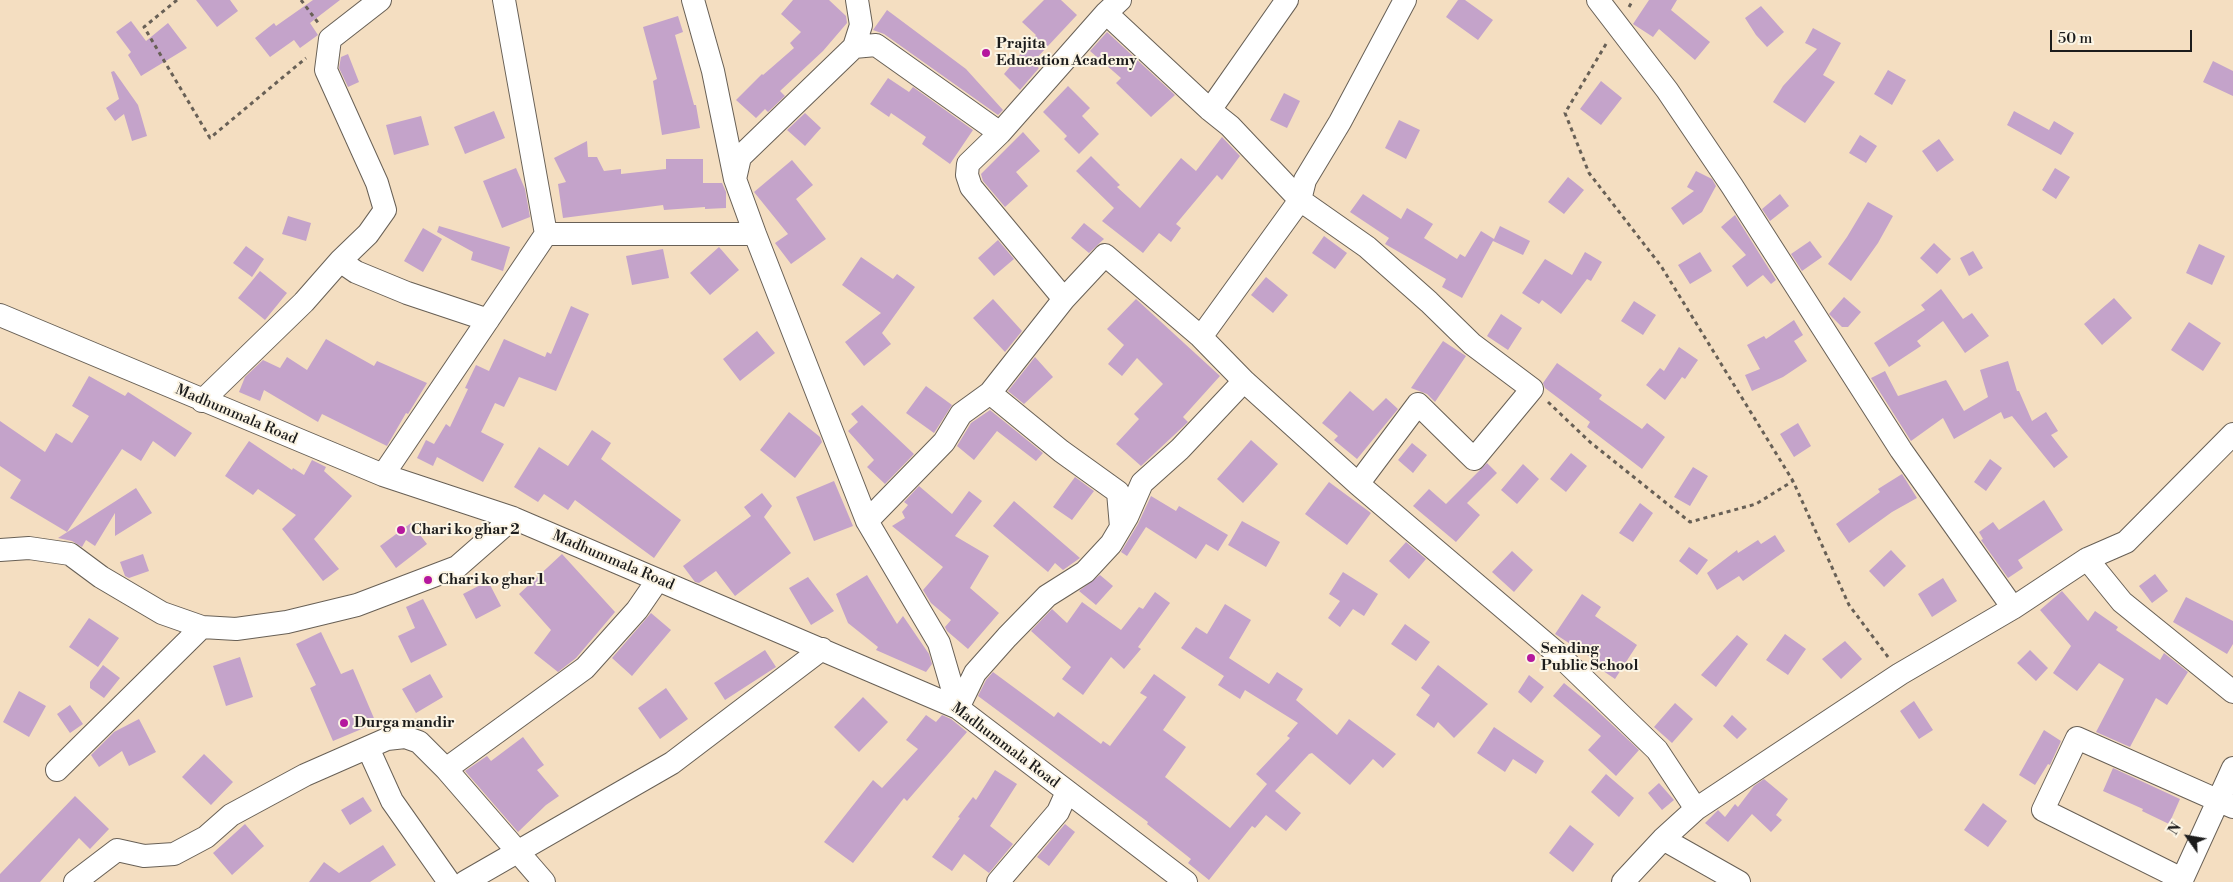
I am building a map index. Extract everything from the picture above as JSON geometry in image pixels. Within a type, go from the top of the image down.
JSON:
[{"type":"street","points":[[202,400],[304,302],[340,261],[368,234],[385,210],[377,183],[326,70],[330,39],[380,0]]},
{"type":"street","points":[[384,475],[546,234],[504,0]]},
{"type":"street","points":[[735,179],[740,157],[854,47],[861,25],[857,0]]},
{"type":"street","points":[[1210,110],[1287,0]]},
{"type":"street","points":[[1201,337],[1300,200],[1305,180],[1340,122],[1405,0]]},
{"type":"street","points":[[1598,0],[1667,90],[1732,186],[1901,450],[2013,608]]},
{"type":"street","points":[[698,3],[735,179],[755,234],[867,521],[940,643],[958,708]]},
{"type":"street","points":[[1064,300],[971,187],[967,175],[968,164],[1000,133],[1113,7],[1210,110],[1230,126],[1300,200],[1366,247],[1429,302],[1472,344],[1532,389],[1474,459],[1418,404],[1358,484]]},
{"type":"street","points":[[854,47],[876,45],[1000,133]]},
{"type":"street","points":[[546,234],[755,234]]},
{"type":"street","points":[[867,521],[944,442],[961,414],[990,394],[1064,300],[1105,255],[1201,337],[1244,381],[1358,484],[1560,655],[1657,750],[1696,809]]},
{"type":"street","points":[[340,261],[356,272],[390,286],[488,320]]},
{"type":"street","name":"Madhummala Road","points":[[0,315],[384,475],[513,518],[958,708],[1186,882]]},
{"type":"street","points":[[958,708],[975,672],[1007,636],[1048,596],[1085,572],[1111,544],[1142,483],[1180,449],[1244,381]]},
{"type":"street","points":[[990,394],[1061,451],[1118,492],[1121,527]]},
{"type":"street","points":[[1624,882],[1663,839],[1696,809],[1900,674],[2013,608],[2087,560],[2126,542],[2233,434]]},
{"type":"street","points":[[0,550],[29,548],[70,554],[101,577],[162,614],[202,627],[236,629],[279,624],[357,605],[457,567],[513,518]]},
{"type":"street","points":[[2087,560],[2122,602],[2233,692]]},
{"type":"street","points":[[446,770],[585,668],[637,610],[657,581]]},
{"type":"street","points":[[57,770],[202,627]]},
{"type":"street","points":[[465,882],[672,763],[822,649]]},
{"type":"street","points":[[75,882],[117,850],[144,856],[174,854],[206,837],[231,815],[305,775],[387,739],[405,736],[419,742],[446,770],[544,882]]},
{"type":"street","points":[[2225,803],[2077,738],[2043,810],[2181,880],[2225,803],[2233,768]]},
{"type":"street","points":[[368,748],[392,801],[448,882]]},
{"type":"street","points":[[998,882],[1058,812],[1067,792]]},
{"type":"street","points":[[1663,839],[1739,882]]},
{"type":"path","points":[[177,0],[144,27],[210,138],[330,39],[301,0]]},
{"type":"path","points":[[1633,0],[1564,114],[1589,173],[1660,266],[1793,481],[1848,605],[1900,674]]},
{"type":"path","points":[[1532,389],[1590,442],[1690,522],[1756,504],[1793,481]]},
{"type":"building","points":[[196,0],[230,0],[238,11],[217,27]]},
{"type":"building","points":[[313,0],[340,0],[310,23],[318,35],[300,48],[294,40],[270,57],[255,38],[274,23],[276,26]]},
{"type":"building","points":[[793,0],[829,0],[846,16],[847,23],[823,51],[780,91],[785,96],[768,112],[765,109],[756,118],[736,100],[762,74],[794,48],[790,43],[801,32],[781,14]]},
{"type":"building","points":[[1044,0],[1061,0],[1077,15],[1032,63],[1039,68],[1020,90],[1004,74],[1036,35],[1022,22]]},
{"type":"building","points":[[1458,0],[1465,0],[1493,20],[1478,40],[1446,17]]},
{"type":"building","points":[[1649,0],[1677,0],[1671,10],[1710,42],[1695,60],[1659,29],[1653,37],[1633,24]]},
{"type":"building","points":[[1761,6],[1784,32],[1767,47],[1756,35],[1745,18]]},
{"type":"building","points":[[887,10],[966,69],[1003,110],[998,115],[884,34],[873,30]]},
{"type":"building","points":[[678,16],[683,32],[675,35],[694,105],[696,105],[700,128],[662,135],[653,81],[657,79],[643,27]]},
{"type":"building","points":[[131,21],[146,41],[168,23],[187,48],[141,76],[128,55],[131,52],[116,32]]},
{"type":"building","points":[[1813,28],[1841,43],[1823,75],[1835,82],[1805,123],[1773,102],[1783,86],[1817,49],[1805,43]]},
{"type":"building","points":[[1107,32],[1175,95],[1151,117],[1116,83],[1121,78],[1090,51]]},
{"type":"building","points":[[348,54],[359,82],[348,87],[339,68],[341,57]]},
{"type":"building","points":[[2213,61],[2233,71],[2233,96],[2203,82]]},
{"type":"building","points":[[1888,70],[1906,80],[1892,105],[1874,94]]},
{"type":"building","points":[[114,71],[138,105],[147,136],[132,141],[124,114],[115,121],[106,108],[119,99],[111,72]]},
{"type":"building","points":[[888,78],[909,92],[913,87],[973,130],[950,164],[922,144],[926,137],[891,113],[889,117],[870,104]]},
{"type":"building","points":[[1601,81],[1622,98],[1601,125],[1580,109]]},
{"type":"building","points":[[1068,86],[1090,108],[1082,116],[1099,134],[1079,154],[1064,139],[1067,136],[1043,112]]},
{"type":"building","points":[[1284,93],[1300,101],[1287,128],[1270,120]]},
{"type":"building","points":[[494,111],[505,138],[465,154],[454,127]]},
{"type":"building","points":[[2014,111],[2049,130],[2054,121],[2074,133],[2061,155],[2007,125]]},
{"type":"building","points":[[805,113],[821,128],[805,146],[787,130]]},
{"type":"building","points":[[421,116],[429,145],[394,155],[386,125]]},
{"type":"building","points":[[1399,120],[1420,130],[1406,159],[1385,148]]},
{"type":"building","points":[[1023,132],[1040,151],[1016,172],[1028,186],[1005,207],[983,181],[981,174]]},
{"type":"building","points":[[1860,135],[1877,146],[1866,163],[1849,153]]},
{"type":"building","points":[[1222,137],[1240,156],[1222,180],[1217,175],[1176,224],[1181,228],[1171,242],[1159,233],[1143,253],[1102,221],[1114,208],[1076,171],[1091,156],[1120,185],[1117,187],[1140,208],[1181,158],[1196,171]]},
{"type":"building","points":[[1939,139],[1954,160],[1937,172],[1922,151]]},
{"type":"building","points":[[587,141],[588,157],[597,157],[604,171],[621,169],[621,174],[666,169],[666,159],[703,159],[703,183],[722,183],[726,192],[726,208],[705,209],[705,207],[664,210],[663,205],[563,218],[558,184],[566,182],[554,158]]},
{"type":"building","points":[[792,160],[813,185],[796,199],[826,239],[791,264],[775,243],[788,234],[754,192]]},
{"type":"building","points":[[516,168],[525,189],[530,217],[502,228],[483,181]]},
{"type":"building","points":[[2055,168],[2070,177],[2056,199],[2042,190]]},
{"type":"building","points":[[1696,171],[1712,179],[1716,186],[1702,212],[1683,225],[1671,208],[1694,191],[1687,187]]},
{"type":"building","points":[[1568,177],[1584,190],[1564,214],[1548,202]]},
{"type":"building","points":[[1363,194],[1401,219],[1407,208],[1433,224],[1424,238],[1457,259],[1460,254],[1465,257],[1481,231],[1494,239],[1500,226],[1530,241],[1523,255],[1493,241],[1462,298],[1442,287],[1446,279],[1385,244],[1389,238],[1350,212]]},
{"type":"building","points":[[1780,194],[1789,206],[1770,221],[1762,209]]},
{"type":"building","points":[[1868,202],[1893,216],[1878,243],[1851,281],[1828,264]]},
{"type":"building","points":[[1735,215],[1776,280],[1771,284],[1763,275],[1747,287],[1732,266],[1746,255],[1721,227]]},
{"type":"building","points":[[288,216],[311,223],[306,241],[282,234]]},
{"type":"building","points":[[1084,223],[1104,239],[1089,253],[1071,238]]},
{"type":"building","points":[[439,226],[510,247],[503,271],[471,260],[473,252],[437,232]]},
{"type":"building","points":[[423,228],[442,239],[423,272],[404,261]]},
{"type":"building","points":[[1324,236],[1347,253],[1335,269],[1312,253]]},
{"type":"building","points":[[998,240],[1014,259],[994,276],[978,258]]},
{"type":"building","points":[[1810,241],[1822,257],[1802,271],[1791,254]]},
{"type":"building","points":[[1934,243],[1951,259],[1937,274],[1920,258]]},
{"type":"building","points":[[2199,244],[2225,256],[2212,285],[2186,273]]},
{"type":"building","points":[[246,246],[264,259],[252,277],[233,263]]},
{"type":"building","points":[[719,247],[739,270],[710,295],[690,273]]},
{"type":"building","points":[[663,249],[669,278],[632,285],[626,256]]},
{"type":"building","points":[[1973,251],[1983,268],[1969,276],[1960,258]]},
{"type":"building","points":[[1585,252],[1602,262],[1591,281],[1587,279],[1561,314],[1542,300],[1539,304],[1522,293],[1545,259],[1572,275]]},
{"type":"building","points":[[1700,252],[1712,271],[1690,284],[1678,265]]},
{"type":"building","points":[[861,257],[893,279],[897,274],[915,287],[882,333],[891,344],[864,366],[845,342],[881,313],[842,285]]},
{"type":"building","points":[[260,271],[287,293],[265,320],[238,298]]},
{"type":"building","points":[[1266,277],[1288,295],[1273,313],[1251,295]]},
{"type":"building","points":[[1941,289],[1963,319],[1972,313],[1989,336],[1965,353],[1943,321],[1917,341],[1921,346],[1889,367],[1874,343],[1925,310],[1921,305]]},
{"type":"building","points":[[1844,297],[1861,312],[1848,327],[1842,327],[1829,314]]},
{"type":"building","points":[[2114,298],[2132,318],[2102,345],[2084,324]]},
{"type":"building","points":[[993,299],[1022,331],[1005,352],[973,318]]},
{"type":"building","points":[[1136,299],[1220,376],[1183,417],[1188,422],[1141,466],[1116,444],[1139,419],[1134,414],[1163,384],[1137,358],[1122,376],[1108,364],[1124,345],[1107,329]]},
{"type":"building","points":[[1634,301],[1656,315],[1643,335],[1621,321]]},
{"type":"building","points":[[571,306],[589,314],[556,391],[519,377],[504,407],[495,403],[481,432],[504,444],[483,482],[437,457],[433,466],[417,458],[426,440],[434,444],[446,424],[450,427],[468,389],[465,388],[476,365],[489,371],[504,339],[545,357],[547,352],[551,354]]},
{"type":"building","points":[[1501,314],[1522,328],[1508,350],[1487,336]]},
{"type":"building","points":[[1794,320],[1803,335],[1794,341],[1807,361],[1783,377],[1752,391],[1745,375],[1760,369],[1747,345],[1764,336],[1766,339]]},
{"type":"building","points":[[2189,322],[2221,343],[2203,371],[2171,350]]},
{"type":"building","points":[[757,331],[775,353],[740,381],[723,359]]},
{"type":"building","points":[[326,339],[374,366],[377,361],[427,383],[408,414],[406,413],[387,446],[322,414],[318,422],[264,390],[260,401],[239,392],[245,377],[263,360],[280,368],[287,357],[307,370]]},
{"type":"building","points":[[1443,341],[1466,356],[1435,402],[1427,394],[1411,388]]},
{"type":"building","points":[[1679,347],[1698,360],[1685,379],[1682,377],[1665,400],[1646,385],[1660,368],[1664,371]]},
{"type":"building","points":[[1035,357],[1053,377],[1024,404],[1008,391]]},
{"type":"building","points":[[2008,361],[2017,391],[2019,391],[2032,421],[2046,412],[2058,431],[2051,435],[2068,457],[2054,468],[2012,416],[2004,419],[2001,412],[1954,439],[1943,418],[1911,441],[1871,378],[1885,371],[1898,396],[1946,380],[1964,411],[1988,397],[1980,370]]},
{"type":"building","points":[[1557,363],[1602,395],[1599,399],[1642,429],[1647,423],[1665,437],[1642,469],[1587,427],[1590,422],[1545,388],[1543,383]]},
{"type":"building","points":[[89,376],[125,396],[128,392],[192,433],[175,457],[153,441],[141,461],[122,449],[67,532],[10,498],[21,480],[0,466],[0,421],[45,452],[56,433],[72,443],[89,416],[72,406]]},
{"type":"building","points":[[926,386],[952,405],[934,433],[906,413]]},
{"type":"building","points":[[1350,391],[1373,411],[1386,398],[1398,409],[1357,459],[1334,440],[1338,436],[1322,423]]},
{"type":"building","points":[[862,405],[914,454],[885,484],[867,467],[874,460],[848,431],[858,422],[851,414]]},
{"type":"building","points":[[990,410],[1043,453],[1036,461],[997,431],[974,460],[957,446],[971,423]]},
{"type":"building","points":[[789,412],[820,437],[822,442],[795,478],[760,450]]},
{"type":"building","points":[[1798,423],[1811,446],[1794,457],[1780,434]]},
{"type":"building","points":[[592,430],[611,443],[601,459],[681,520],[654,558],[575,500],[568,510],[544,494],[538,502],[514,487],[539,447],[568,466]]},
{"type":"building","points":[[1251,440],[1278,464],[1243,503],[1217,479]]},
{"type":"building","points":[[249,441],[292,470],[293,468],[304,475],[312,460],[326,467],[324,471],[352,496],[314,539],[339,569],[323,581],[282,529],[296,515],[258,489],[253,495],[225,476]]},
{"type":"building","points":[[1412,443],[1427,455],[1413,473],[1398,460]]},
{"type":"building","points":[[1571,453],[1587,466],[1566,492],[1550,479]]},
{"type":"building","points":[[1990,459],[2002,468],[1986,491],[1974,482]]},
{"type":"building","points":[[1487,463],[1497,473],[1467,503],[1480,515],[1456,542],[1413,506],[1429,489],[1446,504]]},
{"type":"building","points":[[1523,464],[1539,479],[1517,504],[1501,490]]},
{"type":"building","points":[[1693,467],[1708,476],[1690,506],[1674,497]]},
{"type":"building","points":[[1902,474],[1917,498],[1892,512],[1849,543],[1836,524],[1880,492],[1878,489]]},
{"type":"building","points":[[1075,477],[1094,491],[1072,520],[1053,507]]},
{"type":"building","points":[[834,481],[853,526],[814,541],[796,497]]},
{"type":"building","points":[[1329,482],[1371,513],[1347,545],[1305,514]]},
{"type":"building","points":[[919,486],[952,514],[969,491],[982,501],[955,536],[989,556],[970,588],[999,613],[968,649],[947,631],[945,627],[951,620],[931,603],[923,590],[943,567],[892,526],[905,518],[902,512],[908,505],[904,502]]},
{"type":"building","points":[[136,488],[152,513],[115,536],[115,513],[95,546],[86,540],[82,547],[72,541],[58,538]]},
{"type":"building","points":[[762,493],[772,506],[764,517],[791,553],[735,596],[716,571],[699,583],[695,582],[683,566],[751,516],[744,507]]},
{"type":"building","points":[[1151,496],[1176,511],[1179,506],[1228,535],[1218,551],[1206,544],[1196,559],[1146,527],[1127,556],[1121,552],[1138,524]]},
{"type":"building","points":[[2044,500],[2063,530],[2018,560],[2023,568],[2008,578],[1981,540],[1983,539],[1979,532],[1993,522],[1999,530]]},
{"type":"building","points":[[1014,501],[1080,558],[1063,570],[1055,563],[1048,572],[993,526]]},
{"type":"building","points":[[1640,503],[1653,513],[1633,542],[1619,533]]},
{"type":"building","points":[[1242,521],[1280,542],[1266,567],[1228,545]]},
{"type":"building","points":[[411,523],[427,544],[396,568],[380,546]]},
{"type":"building","points":[[1775,535],[1785,551],[1743,581],[1739,576],[1717,590],[1707,573],[1737,550],[1738,553],[1758,540],[1761,544]]},
{"type":"building","points":[[1406,542],[1426,559],[1409,579],[1389,561]]},
{"type":"building","points":[[1689,547],[1708,560],[1697,575],[1679,561]]},
{"type":"building","points":[[1891,550],[1906,566],[1884,587],[1869,571]]},
{"type":"building","points":[[1512,551],[1533,570],[1514,592],[1492,572]]},
{"type":"building","points":[[143,554],[149,571],[129,578],[125,576],[120,562]]},
{"type":"building","points":[[562,554],[615,612],[576,658],[558,672],[534,653],[551,630],[519,594]]},
{"type":"building","points":[[1343,572],[1378,594],[1364,616],[1353,609],[1340,627],[1328,618],[1340,601],[1329,594]]},
{"type":"building","points":[[2155,574],[2168,591],[2152,603],[2139,586]]},
{"type":"building","points":[[867,575],[897,624],[903,616],[929,654],[932,664],[926,672],[876,650],[878,647],[848,623],[836,594]]},
{"type":"building","points":[[1100,575],[1113,586],[1096,605],[1079,591]]},
{"type":"building","points":[[808,577],[834,611],[811,625],[789,588]]},
{"type":"building","points":[[1943,578],[1957,601],[1932,617],[1918,594]]},
{"type":"building","points":[[488,581],[501,606],[476,619],[463,594]]},
{"type":"building","points":[[2062,591],[2088,621],[2095,611],[2118,627],[2116,630],[2160,660],[2164,653],[2188,672],[2167,705],[2156,698],[2130,747],[2096,732],[2124,679],[2099,663],[2077,691],[2053,673],[2071,646],[2040,610]]},
{"type":"building","points":[[1155,592],[1170,603],[1138,647],[1141,649],[1124,669],[1111,657],[1083,695],[1062,679],[1071,667],[1031,631],[1052,609],[1067,623],[1082,602],[1121,630],[1139,607],[1143,609]]},
{"type":"building","points":[[1582,594],[1601,607],[1595,616],[1637,645],[1615,679],[1593,664],[1595,660],[1555,634]]},
{"type":"building","points":[[2186,597],[2233,621],[2233,644],[2227,654],[2173,622]]},
{"type":"building","points":[[423,599],[447,645],[411,663],[398,636],[415,628],[406,607]]},
{"type":"building","points":[[1225,604],[1251,620],[1229,658],[1269,684],[1277,672],[1303,689],[1296,700],[1337,735],[1349,719],[1396,754],[1383,768],[1373,759],[1350,785],[1312,753],[1309,754],[1275,791],[1301,813],[1286,831],[1266,815],[1255,828],[1252,826],[1209,880],[1188,863],[1191,859],[1147,824],[1148,822],[978,696],[986,680],[993,672],[1054,717],[1058,712],[1101,744],[1103,741],[1110,746],[1147,697],[1140,693],[1154,674],[1186,697],[1163,730],[1186,747],[1165,777],[1230,828],[1267,784],[1256,774],[1290,738],[1287,736],[1298,723],[1245,690],[1240,699],[1218,685],[1224,676],[1181,648],[1196,627],[1207,634]]},
{"type":"building","points":[[651,613],[671,630],[632,676],[612,658]]},
{"type":"building","points":[[89,618],[119,638],[98,667],[69,647]]},
{"type":"building","points":[[1405,624],[1430,642],[1416,661],[1391,644]]},
{"type":"building","points":[[321,632],[341,674],[353,669],[376,723],[333,741],[310,688],[316,685],[296,644]]},
{"type":"building","points":[[1785,634],[1806,649],[1788,675],[1766,660]]},
{"type":"building","points":[[1737,635],[1748,644],[1716,687],[1701,675]]},
{"type":"building","points":[[1845,641],[1862,659],[1841,679],[1822,659]]},
{"type":"building","points":[[765,650],[776,667],[725,700],[714,683]]},
{"type":"building","points":[[2030,650],[2048,668],[2036,681],[2017,663]]},
{"type":"building","points":[[240,657],[253,697],[226,706],[213,666]]},
{"type":"building","points":[[103,665],[120,678],[104,698],[90,688],[90,682]]},
{"type":"building","points":[[1438,665],[1488,704],[1454,738],[1438,722],[1434,728],[1416,715],[1430,695],[1421,688]]},
{"type":"building","points":[[430,674],[443,697],[416,713],[402,689]]},
{"type":"building","points":[[1529,675],[1544,687],[1531,703],[1518,692]]},
{"type":"building","points":[[1564,683],[1591,705],[1639,750],[1616,776],[1588,750],[1601,736],[1553,696]]},
{"type":"building","points":[[666,688],[688,719],[660,739],[638,708]]},
{"type":"building","points":[[19,691],[46,706],[29,737],[3,722]]},
{"type":"building","points":[[863,697],[888,722],[859,752],[834,727]]},
{"type":"building","points":[[1914,701],[1933,730],[1919,739],[1900,711]]},
{"type":"building","points":[[1675,703],[1693,719],[1672,743],[1654,727]]},
{"type":"building","points":[[70,705],[83,724],[70,733],[57,714]]},
{"type":"building","points":[[926,715],[936,722],[942,715],[951,719],[967,732],[907,801],[904,798],[853,863],[824,842],[873,780],[882,788],[918,749],[906,740]]},
{"type":"building","points":[[1732,715],[1747,729],[1737,739],[1723,726]]},
{"type":"building","points":[[139,719],[156,752],[129,766],[122,751],[99,767],[91,755],[114,732]]},
{"type":"building","points":[[1494,727],[1544,761],[1536,774],[1513,759],[1505,772],[1477,753]]},
{"type":"building","points":[[2044,730],[2061,741],[2050,765],[2048,764],[2035,785],[2019,775]]},
{"type":"building","points":[[523,737],[544,765],[537,770],[559,796],[546,805],[518,832],[465,771],[487,756],[491,761]]},
{"type":"building","points":[[204,754],[233,782],[211,805],[182,777]]},
{"type":"building","points":[[2113,768],[2180,799],[2169,824],[2142,811],[2143,809],[2103,791]]},
{"type":"building","points":[[995,770],[1017,784],[990,826],[1013,844],[989,873],[964,854],[952,871],[932,857],[960,818],[958,817],[973,797],[976,800]]},
{"type":"building","points":[[1606,774],[1634,798],[1619,817],[1591,792]]},
{"type":"building","points":[[1764,779],[1788,799],[1776,815],[1782,820],[1771,832],[1752,814],[1728,842],[1705,823],[1718,810],[1725,817],[1735,804],[1738,807],[1754,786]]},
{"type":"building","points":[[1659,783],[1674,800],[1662,810],[1648,793]]},
{"type":"building","points":[[75,796],[109,829],[90,849],[79,838],[40,882],[0,882],[0,874]]},
{"type":"building","points":[[363,797],[372,811],[350,825],[341,810]]},
{"type":"building","points":[[1983,803],[2007,821],[1988,847],[1964,830]]},
{"type":"building","points":[[245,824],[264,846],[232,875],[213,853]]},
{"type":"building","points":[[1065,824],[1075,832],[1049,866],[1037,857]]},
{"type":"building","points":[[1570,825],[1594,844],[1573,872],[1549,853]]},
{"type":"building","points":[[383,845],[396,865],[370,882],[309,882],[324,862],[339,873]]},
{"type":"place","name":"Prajita Education Academy","points":[[986,53]]},
{"type":"place","name":"Chari ko ghar 2","points":[[401,530]]},
{"type":"place","name":"Chari ko ghar 1","points":[[428,580]]},
{"type":"place","name":"Sending Public School","points":[[1531,658]]},
{"type":"place","name":"Durga mandir","points":[[344,723]]}]
